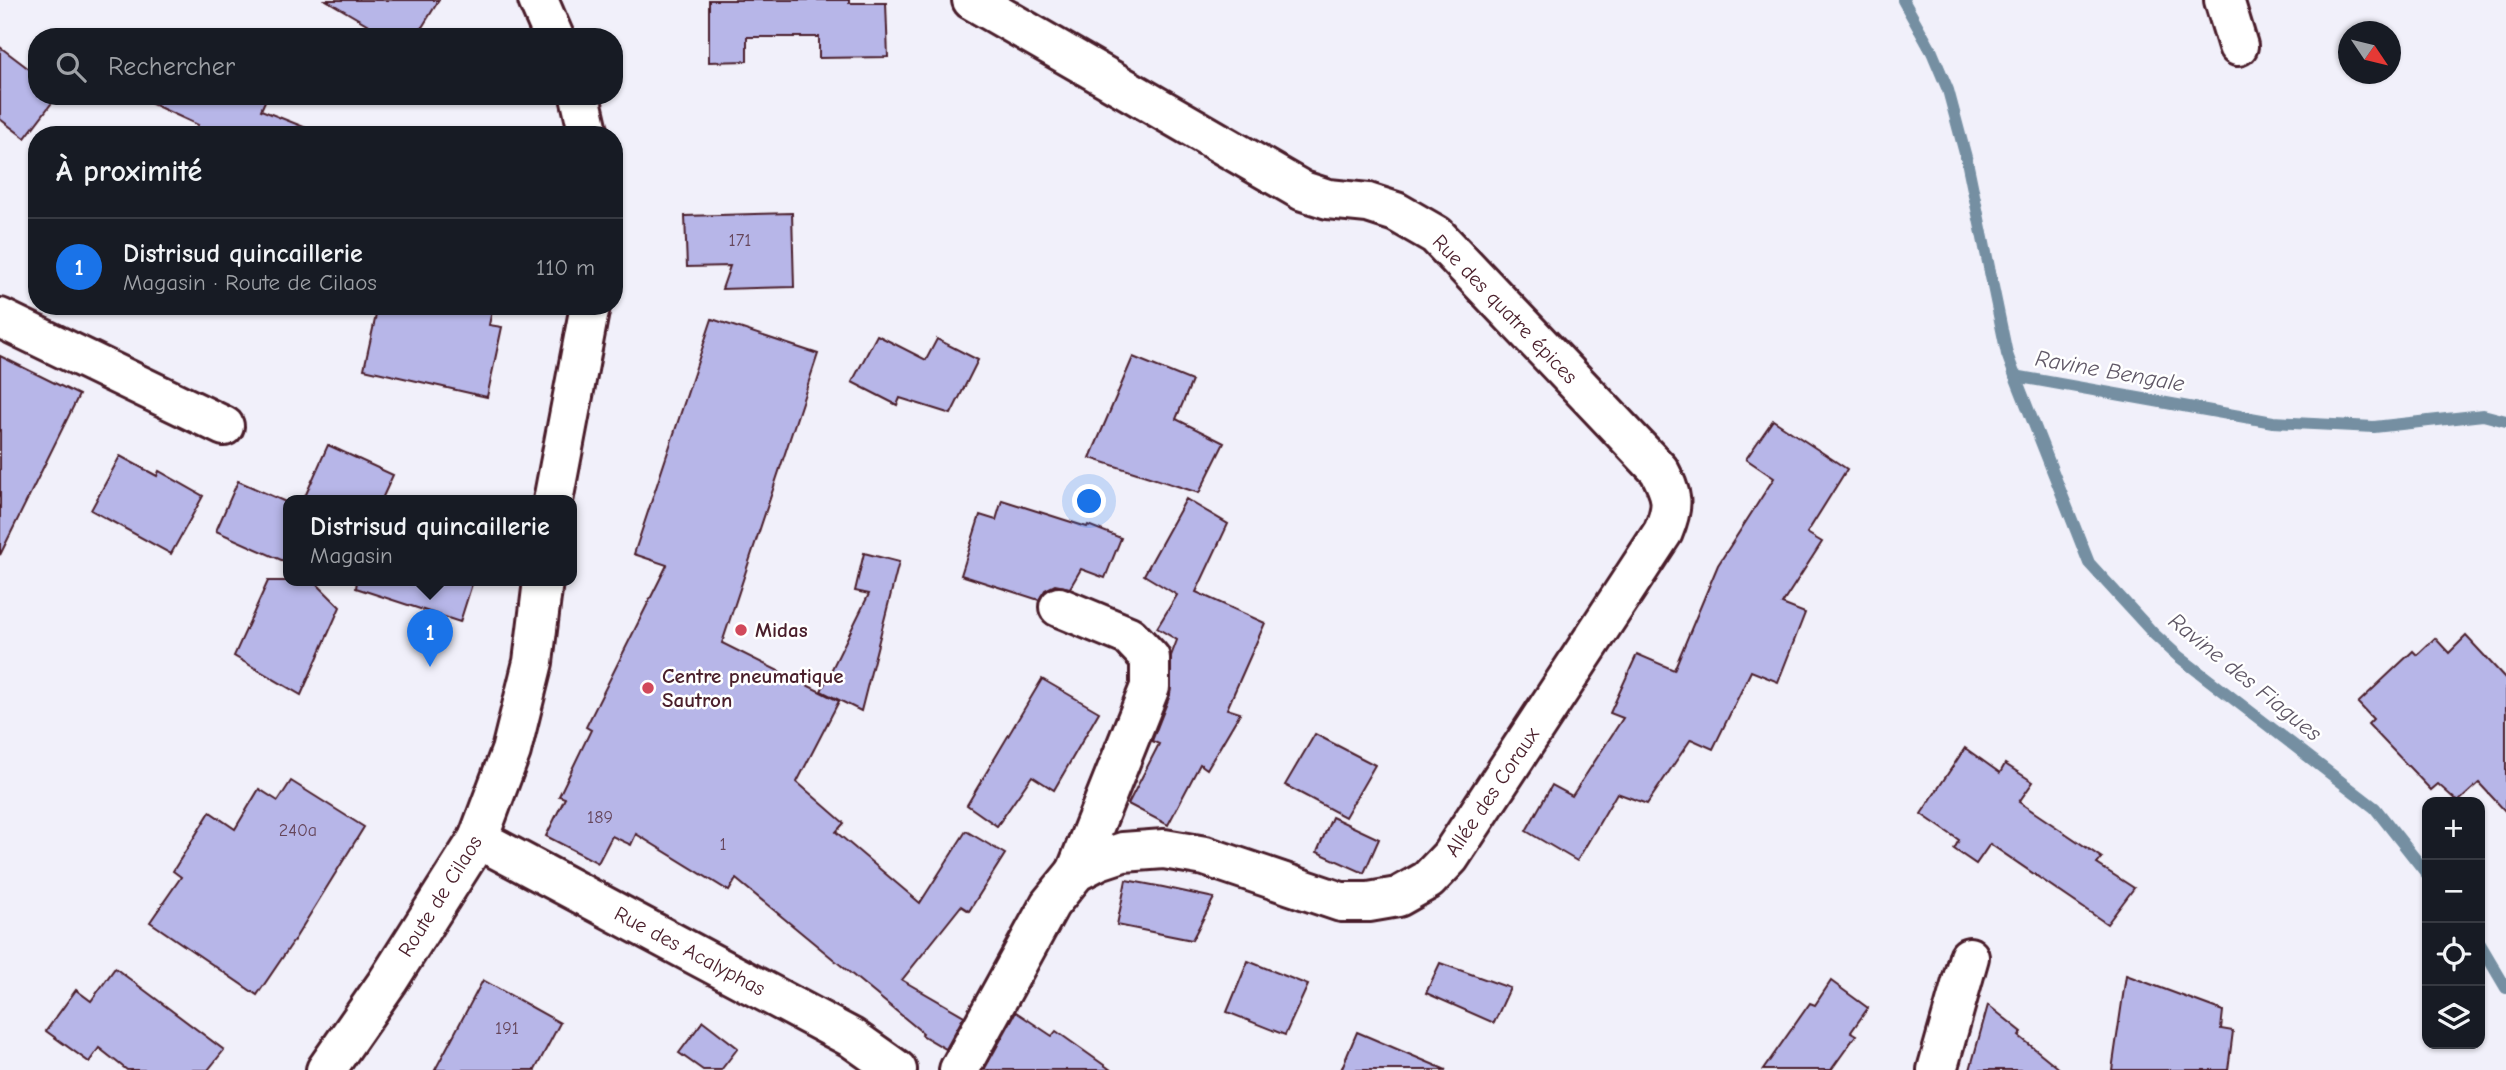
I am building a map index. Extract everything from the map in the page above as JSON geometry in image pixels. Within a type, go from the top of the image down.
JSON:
[{"type":"street","points":[[538,0],[550,28]]},
{"type":"street","name":"Rue des quatre épices","points":[[972,0],[1303,191],[1328,199],[1368,203],[1396,212],[1436,235],[1658,470],[1672,494],[1670,516],[1663,532]]},
{"type":"street","points":[[2224,0],[2238,46]]},
{"type":"street","points":[[582,105],[587,126]]},
{"type":"street","points":[[554,495],[588,315]]},
{"type":"street","points":[[0,318],[224,426]]},
{"type":"street","name":"Allée des Coraux","points":[[1076,872],[1123,852],[1164,849],[1205,856],[1341,902],[1370,902],[1398,897],[1428,880],[1450,857],[1663,532]]},
{"type":"street","name":"Route de Cilaos","points":[[326,1070],[478,839],[511,751],[533,662],[542,586]]},
{"type":"street","name":"Allée des Coraux","points":[[959,1070],[1050,904],[1076,872],[1150,687],[1150,658],[1129,636],[1059,607]]},
{"type":"street","name":"Rue des Acalyphas","points":[[478,839],[852,1038],[897,1070]]},
{"type":"street","points":[[1937,1070],[1969,957]]},
{"type":"building","points":[[326,0],[439,0],[422,28],[374,28]]},
{"type":"building","points":[[709,0],[849,0],[849,3],[886,3],[888,57],[819,58],[819,37],[747,37],[747,61],[709,62]]},
{"type":"building","points":[[0,47],[28,68],[28,105],[50,105],[34,126],[28,126],[25,138],[0,119]]},
{"type":"building","points":[[155,105],[263,105],[261,110],[301,126],[198,126]]},
{"type":"building","points":[[792,213],[794,287],[722,289],[730,266],[687,267],[685,216]]},
{"type":"building","points":[[376,315],[491,315],[489,325],[502,327],[487,397],[364,369]]},
{"type":"building","points":[[712,319],[818,354],[722,643],[839,701],[797,782],[844,823],[836,832],[920,903],[966,831],[1005,854],[969,911],[961,906],[902,980],[964,1016],[946,1049],[922,1035],[923,1033],[736,879],[729,891],[636,834],[631,845],[612,836],[598,863],[546,836],[565,798],[559,796],[591,730],[586,727],[667,565],[634,554]]},
{"type":"building","points":[[877,335],[926,360],[937,339],[978,360],[951,414],[900,398],[897,405],[852,382]]},
{"type":"building","points":[[0,356],[79,395],[0,555]]},
{"type":"building","points":[[1133,357],[1192,381],[1176,419],[1224,443],[1199,493],[1090,458]]},
{"type":"building","points":[[1773,420],[1847,469],[1807,533],[1822,542],[1782,604],[1805,613],[1778,682],[1751,671],[1713,749],[1691,739],[1647,804],[1617,793],[1577,861],[1526,831],[1552,785],[1572,796],[1623,718],[1610,713],[1637,654],[1674,670],[1718,565],[1774,478],[1746,459]]},
{"type":"building","points":[[328,445],[393,475],[384,495],[306,495]]},
{"type":"building","points":[[120,456],[157,476],[159,471],[203,496],[171,554],[91,510]]},
{"type":"building","points":[[238,481],[283,501],[283,561],[216,531]]},
{"type":"building","points":[[1186,499],[1228,524],[1196,592],[1265,623],[1227,709],[1240,713],[1207,769],[1200,764],[1168,825],[1128,804],[1159,744],[1152,741],[1170,695],[1171,656],[1177,640],[1157,628],[1177,595],[1144,575]]},
{"type":"building","points":[[1002,500],[1087,527],[1088,525],[1121,538],[1105,578],[1081,569],[1070,588],[1055,585],[1045,590],[1039,600],[961,575],[980,515],[996,520]]},
{"type":"building","points":[[864,553],[899,562],[861,711],[821,691],[869,594],[855,591]]},
{"type":"building","points":[[268,581],[283,581],[283,586],[319,586],[340,607],[301,695],[234,656]]},
{"type":"building","points":[[356,586],[471,586],[460,622]]},
{"type":"building","points":[[2466,636],[2506,679],[2506,812],[2479,783],[2464,797],[2452,797],[2438,784],[2431,790],[2368,724],[2373,719],[2358,703],[2413,651],[2417,655],[2435,638],[2449,653]]},
{"type":"building","points":[[1042,679],[1099,712],[1054,790],[1032,776],[997,826],[967,805]]},
{"type":"building","points":[[1315,734],[1375,765],[1345,817],[1285,785]]},
{"type":"building","points":[[1965,748],[2000,773],[2005,764],[2033,782],[2019,802],[2102,858],[2097,864],[2134,888],[2107,924],[1990,844],[1976,864],[1954,849],[1959,840],[1921,814]]},
{"type":"building","points":[[291,781],[364,827],[257,995],[150,922],[181,877],[173,871],[210,812],[235,829],[259,789],[278,801]]},
{"type":"building","points":[[1332,817],[1379,839],[1364,873],[1317,852]]},
{"type":"building","points":[[1126,880],[1214,898],[1192,940],[1117,925]]},
{"type":"building","points":[[1248,961],[1308,985],[1285,1035],[1227,1012]]},
{"type":"building","points":[[1440,963],[1510,988],[1494,1023],[1426,993]]},
{"type":"building","points":[[115,968],[224,1050],[208,1070],[127,1070],[99,1048],[89,1062],[46,1031],[76,990],[91,1001]]},
{"type":"building","points":[[2126,975],[2223,1011],[2221,1029],[2233,1031],[2228,1070],[2112,1070]]},
{"type":"building","points":[[483,980],[560,1023],[535,1070],[435,1070]]},
{"type":"building","points":[[1831,981],[1868,1008],[1851,1032],[1856,1035],[1831,1070],[1763,1070],[1810,1003],[1815,1005]]},
{"type":"building","points":[[1988,1005],[2022,1032],[2019,1036],[2061,1070],[1970,1070]]},
{"type":"building","points":[[1016,1012],[1052,1036],[1056,1031],[1111,1070],[984,1070]]},
{"type":"building","points":[[703,1021],[738,1048],[721,1070],[703,1070],[679,1053]]},
{"type":"building","points":[[1357,1032],[1446,1070],[1341,1070]]},
{"type":"waterway","name":"Ravine Bengale","points":[[1903,0],[1932,52],[1948,90],[1967,161],[2007,354],[2015,376],[2273,422],[2374,427],[2483,415],[2506,421]]},
{"type":"waterway","name":"Ravine des Fiagues","points":[[2015,376],[2089,563],[2154,634],[2178,656],[2375,808],[2422,868]]},
{"type":"waterway","name":"Ravine des Fiagues","points":[[2485,952],[2506,988]]},
{"type":"place","name":"Midas","points":[[741,630]]},
{"type":"place","name":"Distrisud quincaillerie","points":[[430,667]]},
{"type":"place","name":"Centre pneumatique Sautron","points":[[648,688]]}]
